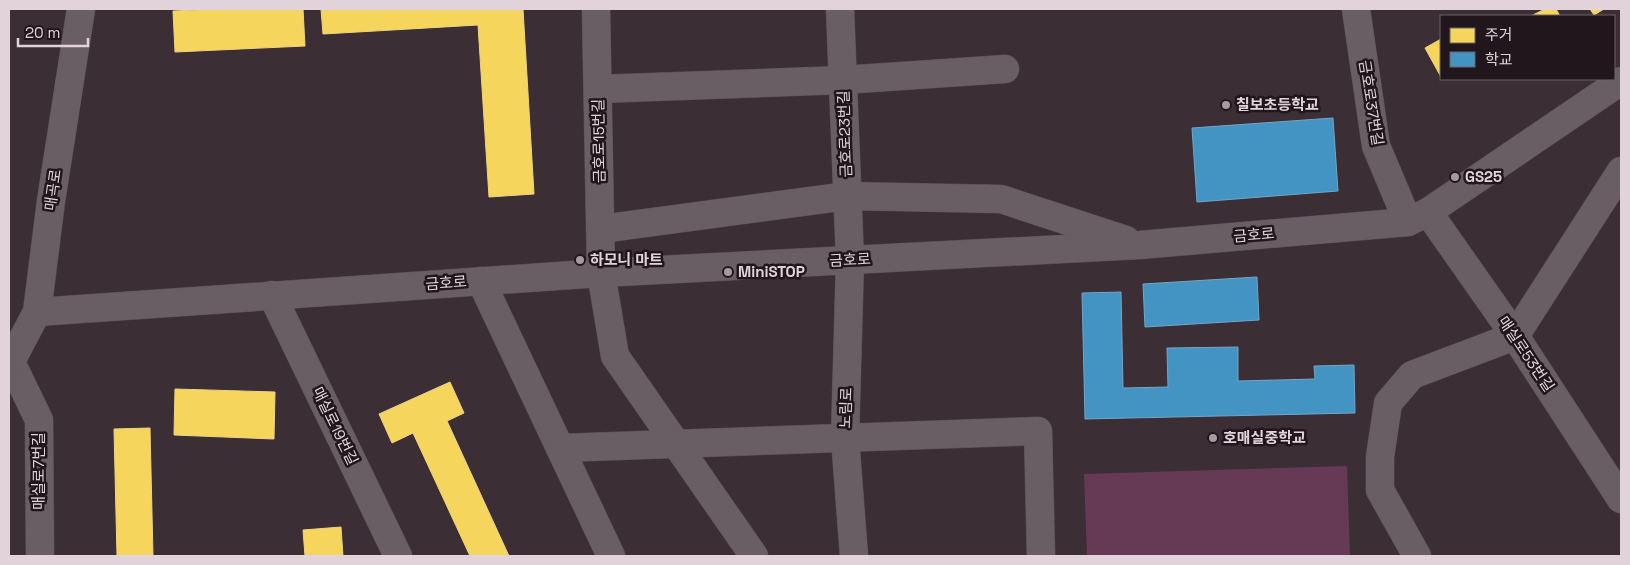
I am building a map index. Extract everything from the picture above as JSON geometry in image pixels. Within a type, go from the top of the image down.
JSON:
[{"type":"street","name":"매곡로","points":[[10,364],[37,312],[51,201],[81,9]]},
{"type":"street","name":"금호로15번길","points":[[596,9],[601,273],[615,356],[754,556]]},
{"type":"street","name":"금호로23번길","points":[[840,9],[850,260]]},
{"type":"street","name":"금호로37번길","points":[[1356,9],[1376,146],[1418,217]]},
{"type":"street","points":[[598,89],[843,80],[1004,69]]},
{"type":"street","name":"금호로","points":[[37,312],[601,273],[1140,245],[1418,217],[1621,81]]},
{"type":"street","points":[[1417,556],[1380,490],[1380,457],[1388,403],[1412,376],[1515,336],[1621,171]]},
{"type":"street","points":[[601,229],[848,196],[1001,199],[1140,245]]},
{"type":"street","name":"매실로53번길","points":[[1418,217],[1515,336],[1621,499]]},
{"type":"street","name":"노림로","points":[[850,260],[845,438],[854,556]]},
{"type":"street","points":[[482,281],[610,556]]},
{"type":"street","name":"매실로19번길","points":[[272,295],[398,556]]},
{"type":"street","name":"매실로7번길","points":[[10,364],[39,420],[40,556]]},
{"type":"street","points":[[560,448],[1038,431],[1041,556]]},
{"type":"shaded area","points":[[1347,466],[1350,556],[1087,556],[1084,474]]},
{"type":"building: 주거","points":[[303,9],[305,46],[175,52],[173,11]]},
{"type":"building: 주거","points":[[321,9],[523,9],[534,194],[489,197],[478,25],[323,34]]},
{"type":"building: 주거","points":[[1545,9],[1556,9],[1559,15],[1533,15]]},
{"type":"building: 주거","points":[[1590,9],[1604,9],[1594,15]]},
{"type":"building: 주거","points":[[1440,40],[1440,75],[1425,48]]},
{"type":"building: 주거","points":[[450,382],[464,413],[447,421],[509,556],[470,556],[413,433],[392,443],[379,414]]},
{"type":"building: 주거","points":[[175,389],[275,392],[274,439],[174,435]]},
{"type":"building: 주거","points":[[150,428],[153,556],[117,556],[114,429]]},
{"type":"building: 주거","points":[[341,527],[343,556],[305,556],[303,530]]},
{"type":"building: 학교","points":[[1333,118],[1338,191],[1197,202],[1192,128]]},
{"type":"building: 학교","points":[[1257,277],[1259,320],[1145,327],[1143,284]]},
{"type":"building: 학교","points":[[1121,292],[1123,388],[1168,387],[1167,348],[1238,347],[1238,381],[1315,379],[1314,366],[1354,365],[1355,413],[1085,419],[1082,293]]},
{"type":"place","name":"칠보초등학교","points":[[1226,105]]},
{"type":"place","name":"GS25","points":[[1455,177]]},
{"type":"place","name":"하모니 마트","points":[[580,260]]},
{"type":"place","name":"MiniSTOP","points":[[728,272]]},
{"type":"place","name":"호매실중학교","points":[[1213,438]]}]
